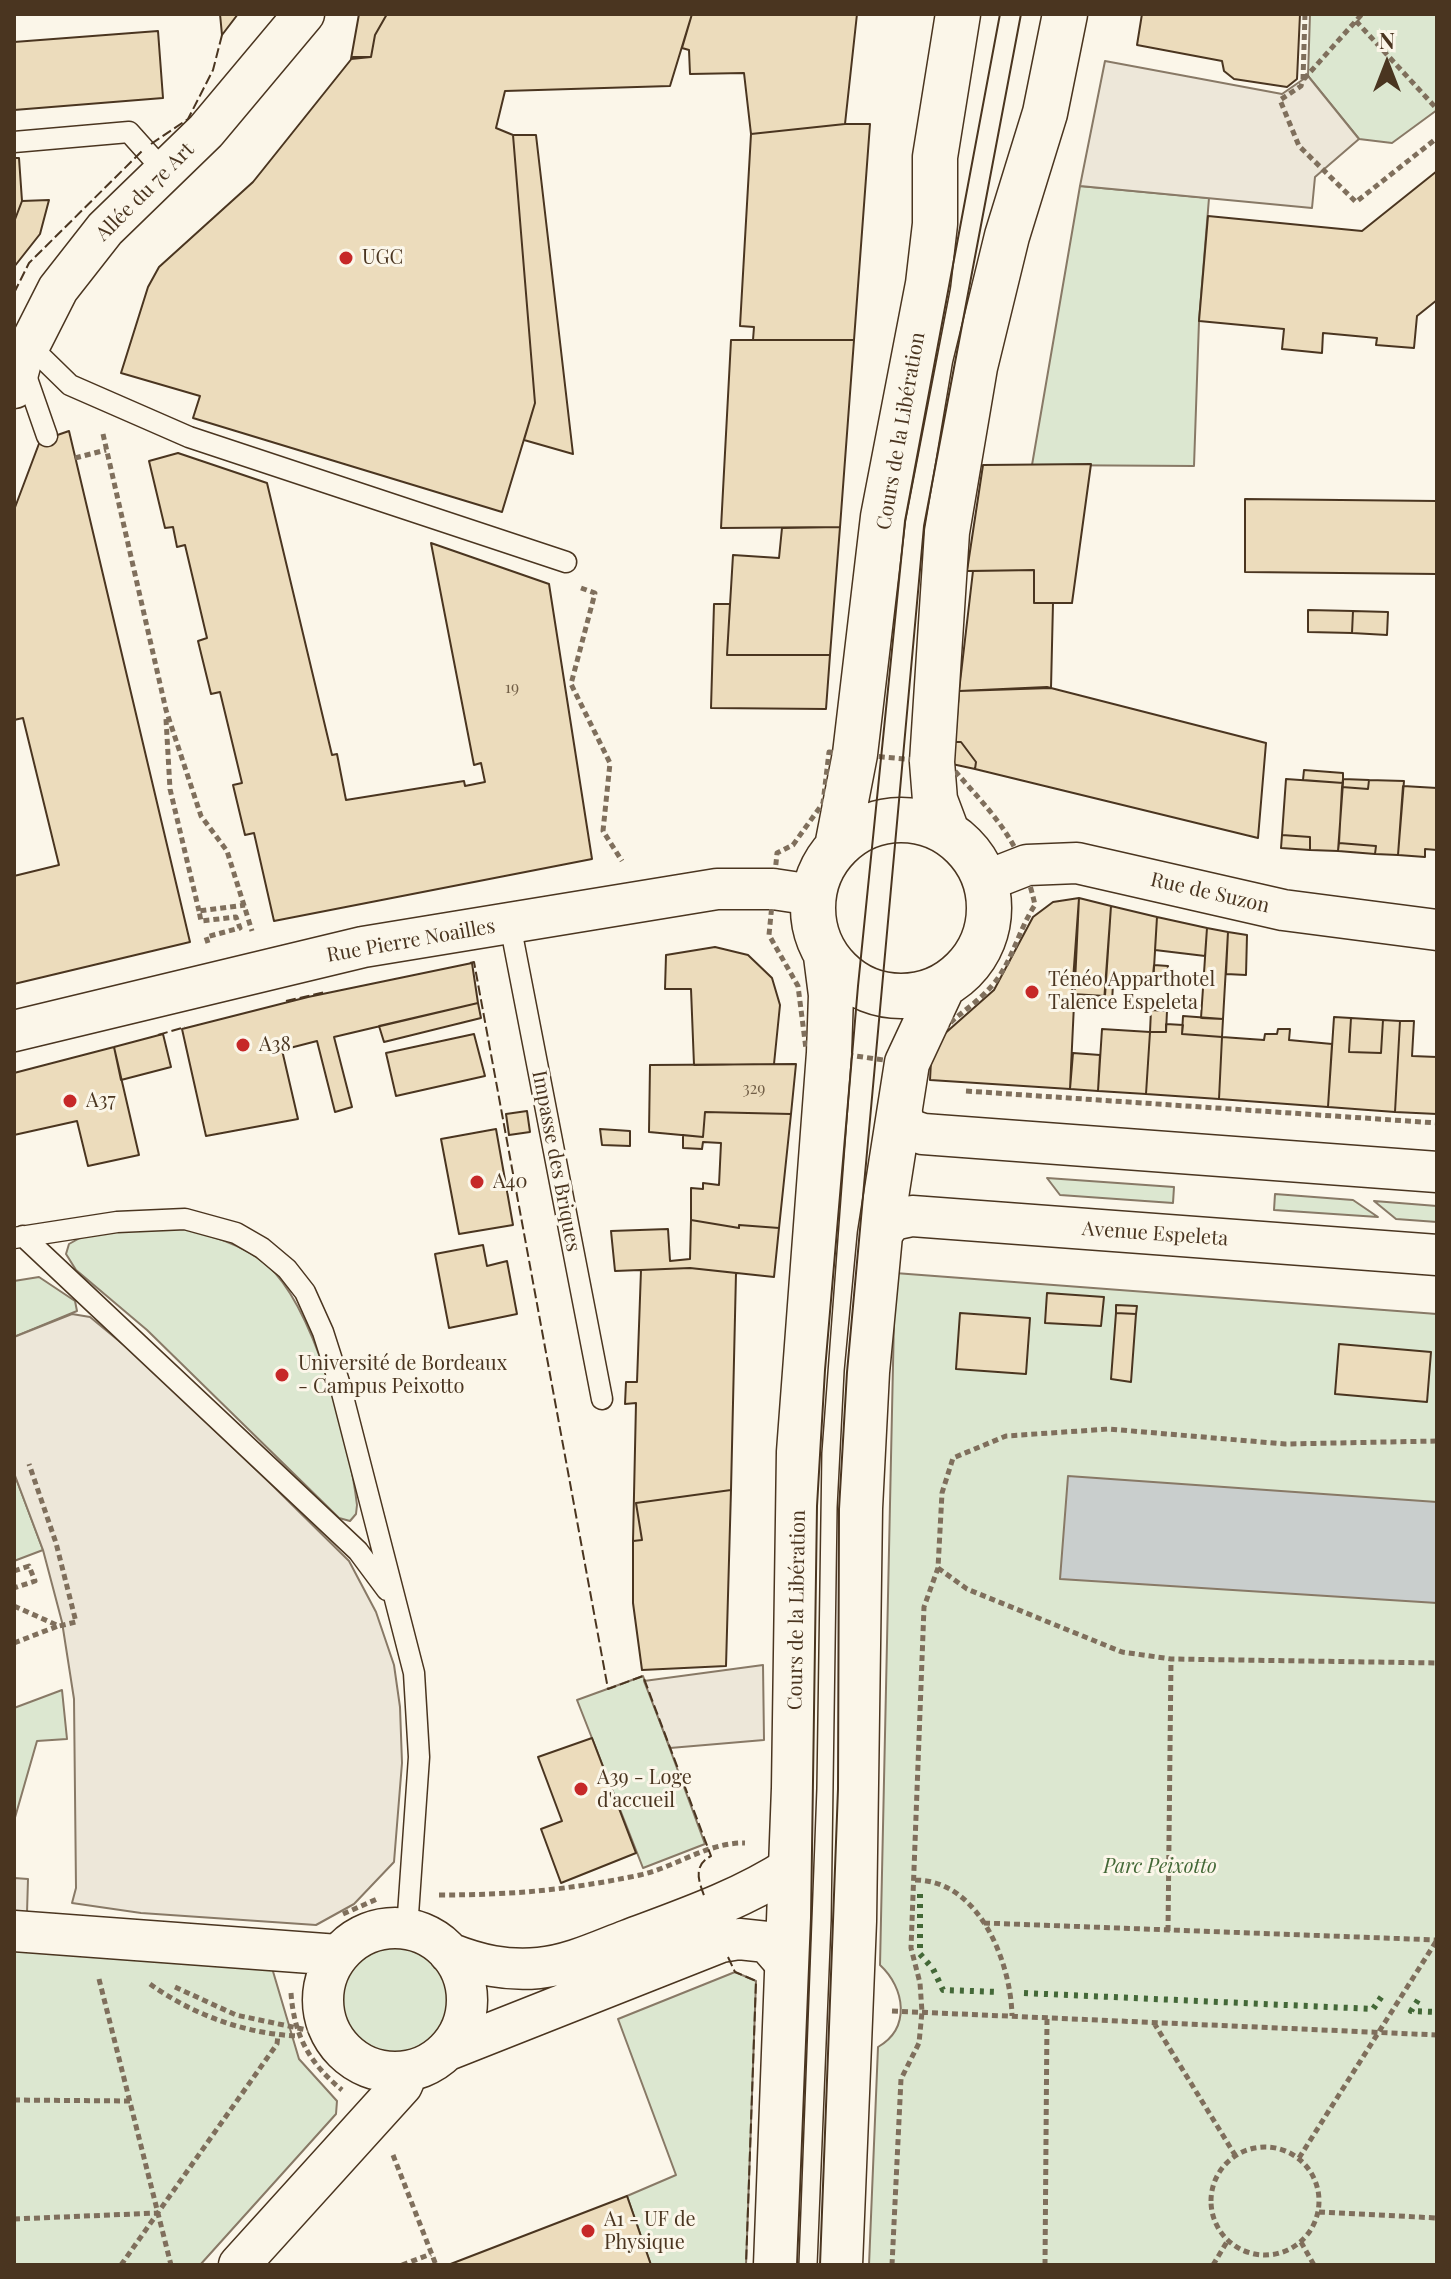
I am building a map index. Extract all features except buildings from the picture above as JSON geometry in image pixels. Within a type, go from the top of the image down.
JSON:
[{"type":"main road","name":"Cours de la Libération","points":[[837,847],[855,754],[883,517],[928,284],[935,224],[935,157],[958,14]]},
{"type":"main road","points":[[947,832],[915,821],[875,824],[837,847],[822,870],[793,892],[826,956],[858,986],[882,995],[912,997],[942,988],[962,973],[978,954],[988,931],[990,906],[986,881],[977,862],[947,832],[935,800],[932,762],[947,532],[975,367],[1007,236],[1045,113],[1065,14]]},
{"type":"main road","name":"Cours de la Libération","points":[[776,2265],[788,1966],[775,1856],[799,1452],[829,1053],[831,995],[826,956]]},
{"type":"main road","points":[[840,2265],[855,1892],[860,1508],[867,1372],[880,1235],[907,1063],[942,988]]},
{"type":"street","name":"Allée du 7e Art","points":[[22,365],[58,289],[105,229],[206,131],[304,14]]},
{"type":"street","name":"Rue de Suzon","points":[[986,881],[1027,865],[1077,863],[1283,910],[1437,930]]},
{"type":"street","name":"Rue Pierre Noailles","points":[[14,1031],[363,947],[717,889],[793,892]]},
{"type":"street","points":[[899,1110],[908,1129],[923,1134],[1437,1172]]},
{"type":"street","name":"Avenue Espeleta","points":[[880,1235],[893,1220],[912,1216],[1437,1255]]},
{"type":"street","points":[[449,1953],[481,1966],[507,1969],[564,1964],[709,1910],[758,1888],[775,1856]]},
{"type":"street","points":[[448,2050],[460,2032],[467,2012],[467,1990],[460,1970],[449,1953],[430,1937],[409,1912],[369,1933],[338,1955],[326,1977],[323,2002],[308,2033],[360,2063],[384,2071],[408,2071],[431,2063],[448,2050],[721,1942],[739,1939],[767,1942],[788,1966]]},
{"type":"street","points":[[14,1931],[338,1955]]},
{"type":"street","points":[[239,2265],[402,2085],[408,2071]]},
{"type":"lane","points":[[14,142],[129,132],[164,171]]},
{"type":"lane","points":[[22,365],[189,437],[566,562]]},
{"type":"lane","points":[[22,365],[47,436]]},
{"type":"lane","name":"Impasse des Briques","points":[[510,924],[602,1399]]},
{"type":"lane","points":[[18,1237],[117,1222],[185,1219],[236,1233],[287,1269],[305,1292],[323,1332],[340,1385],[414,1673],[419,1757],[409,1912]]},
{"type":"lane","points":[[18,1237],[358,1551],[392,1597]]},
{"type":"path","points":[[1305,14],[1301,86],[1280,100],[1299,146],[1356,202],[1437,138]]},
{"type":"path","points":[[1303,79],[1362,14]]},
{"type":"path","points":[[1356,21],[1437,109]]},
{"type":"path","points":[[94,396],[166,710],[201,816],[227,851],[251,929]]},
{"type":"path","points":[[75,458],[106,450]]},
{"type":"path","points":[[580,587],[595,593],[571,684],[610,763],[603,831],[627,869]]},
{"type":"path","points":[[166,710],[170,789],[201,921],[236,917],[240,928],[206,937],[211,952]]},
{"type":"path","points":[[829,752],[932,762],[948,763],[1007,831],[1027,865],[1035,905],[1021,925],[996,981],[940,1031],[926,1066],[806,1049],[798,986],[769,935],[793,892],[777,853],[793,845],[823,803],[829,752]]},
{"type":"path","points":[[199,911],[245,905]]},
{"type":"path","points":[[1045,1088],[1045,1096]]},
{"type":"path","points":[[955,1090],[1437,1123]]},
{"type":"path","points":[[892,2265],[901,2079],[919,2043],[922,2012],[920,1983],[911,1948],[924,1607],[938,1568],[942,1493],[953,1458],[1006,1436],[1109,1429],[1285,1444],[1437,1441]]},
{"type":"path","points":[[14,1643],[76,1622],[56,1543],[29,1464]]},
{"type":"path","points":[[14,1571],[29,1566],[35,1581],[14,1588]]},
{"type":"path","points":[[938,1568],[967,1589],[1054,1627],[1122,1652],[1171,1659],[1437,1663]]},
{"type":"path","points":[[14,1606],[59,1626]]},
{"type":"path","points":[[1168,1931],[1171,1659]]},
{"type":"path","points":[[436,2265],[391,2149],[344,2114],[345,2093],[322,2074],[290,1980],[304,1927],[320,1926],[370,1899],[409,1912],[645,1874],[728,1842],[775,1856]]},
{"type":"path","points":[[915,1880],[950,1890],[972,1907],[984,1923],[1011,1987],[1012,2016]]},
{"type":"path","points":[[984,1923],[1437,1940]]},
{"type":"path","points":[[1299,2158],[1437,1940]]},
{"type":"path","points":[[111,1977],[98,1975],[171,2265]]},
{"type":"path","points":[[137,1982],[150,1984],[164,1994],[231,2025],[278,2035],[308,2033]]},
{"type":"path","points":[[943,2013],[1437,2035]]},
{"type":"path","points":[[1045,2265],[1047,2017]]},
{"type":"path","points":[[1153,2023],[1235,2155]]},
{"type":"path","points":[[121,2265],[277,2044],[278,2035]]},
{"type":"path","points":[[14,2100],[130,2101]]},
{"type":"path","points":[[1268,2146],[1285,2149],[1299,2158],[1317,2182],[1319,2212],[1312,2229],[1301,2242],[1287,2251],[1256,2254],[1228,2240],[1218,2227],[1211,2196],[1215,2180],[1235,2155],[1268,2146]]},
{"type":"path","points":[[1319,2212],[1437,2218]]},
{"type":"path","points":[[14,2219],[157,2213]]},
{"type":"path","points":[[1213,2265],[1228,2240]]},
{"type":"path","points":[[1301,2242],[1314,2265]]},
{"type":"path","points":[[402,2265],[431,2254]]},
{"type":"green space","points":[[1310,14],[1437,14],[1437,110],[1392,143],[1359,139],[1308,76]]},
{"type":"green space","points":[[1080,186],[1209,198],[1199,321],[1194,466],[1032,465]]},
{"type":"green space","points":[[1047,1178],[1174,1187],[1173,1203],[1060,1195]]},
{"type":"green space","points":[[1275,1194],[1353,1200],[1378,1217],[1274,1210]]},
{"type":"green space","points":[[1374,1201],[1437,1206],[1437,1222],[1396,1219]]},
{"type":"green space","points":[[177,1227],[224,1241],[257,1257],[284,1285],[300,1311],[327,1377],[347,1447],[357,1505],[356,1514],[350,1521],[339,1518],[147,1330],[76,1270],[66,1254],[69,1244],[87,1234]]},
{"type":"green space","name":"Parc Peixotto","points":[[895,1273],[1437,1314],[1437,2265],[869,2265],[878,2047],[896,2029],[901,2008],[895,1985],[880,1965]]},
{"type":"green space","points":[[39,1277],[75,1301],[77,1311],[14,1337],[14,1281]]},
{"type":"green space","points":[[14,1473],[43,1550],[14,1561]]},
{"type":"green space","points":[[643,1676],[705,1844],[643,1868],[577,1700]]},
{"type":"green space","points":[[62,1690],[67,1739],[37,1741],[14,1821],[14,1708]]},
{"type":"green space","points":[[395,1944],[417,1948],[436,1961],[449,1980],[453,2002],[449,2024],[436,2043],[417,2056],[395,2060],[373,2056],[354,2043],[341,2024],[337,2002],[341,1980],[354,1961],[373,1948]]},
{"type":"green space","points":[[14,1948],[272,1968],[299,2059],[337,2101],[336,2114],[200,2265],[14,2265]]},
{"type":"green space","points":[[735,1972],[756,1981],[746,2265],[651,2265],[627,2196],[676,2175],[618,2019]]},
{"type":"shaded area","points":[[1105,61],[1282,94],[1308,76],[1359,139],[1315,177],[1312,208],[1080,186]]},
{"type":"shaded area","points":[[72,1314],[90,1317],[136,1355],[270,1483],[349,1561],[376,1612],[394,1665],[400,1707],[402,1763],[394,1862],[354,1904],[316,1925],[141,1913],[72,1903],[76,1888],[74,1699],[62,1622],[43,1550],[14,1473],[14,1337]]},
{"type":"shaded area","points":[[1068,1476],[1437,1502],[1437,1603],[1060,1579]]},
{"type":"shaded area","points":[[763,1665],[764,1740],[670,1748],[644,1681]]},
{"type":"shaded area","points":[[14,1878],[28,1879],[27,1913],[14,1912]]},
{"type":"tram line","points":[[797,2265],[811,1918],[817,1506],[825,1370],[858,986],[905,521],[1000,14]]},
{"type":"tram line","points":[[820,2265],[838,1789],[839,1509],[847,1372],[924,526],[1021,14]]},
{"type":"hedge","points":[[920,1894],[920,1954],[933,1969],[943,1990],[999,1992]]},
{"type":"hedge","points":[[1024,1993],[1373,2009],[1384,1993]]},
{"type":"hedge","points":[[1418,2000],[1411,2011],[1437,2012]]},
{"type":"fence","points":[[151,144],[188,119],[213,70],[222,35]]},
{"type":"fence","points":[[14,293],[29,263],[142,151]]},
{"type":"fence","points":[[470,963],[474,962],[608,1689],[643,1676],[711,1856],[699,1869],[705,1898]]},
{"type":"fence","points":[[286,1001],[325,992]]},
{"type":"fence","points":[[158,1035],[185,1027]]},
{"type":"fence","points":[[728,1957],[735,1972],[756,1981],[746,2265]]},
{"type":"place","name":"UGC","points":[[346,258]]},
{"type":"place","name":"Ténéo Apparthotel Talence Espeleta","points":[[1032,992]]},
{"type":"place","name":"A38","points":[[243,1045]]},
{"type":"place","name":"A37","points":[[70,1101]]},
{"type":"place","name":"A40","points":[[477,1182]]},
{"type":"place","name":"Université de Bordeaux - Campus Peixotto","points":[[282,1375]]},
{"type":"place","name":"A39 - Loge d'accueil","points":[[581,1789]]},
{"type":"place","name":"A1 - UF de Physique","points":[[588,2231]]}]
